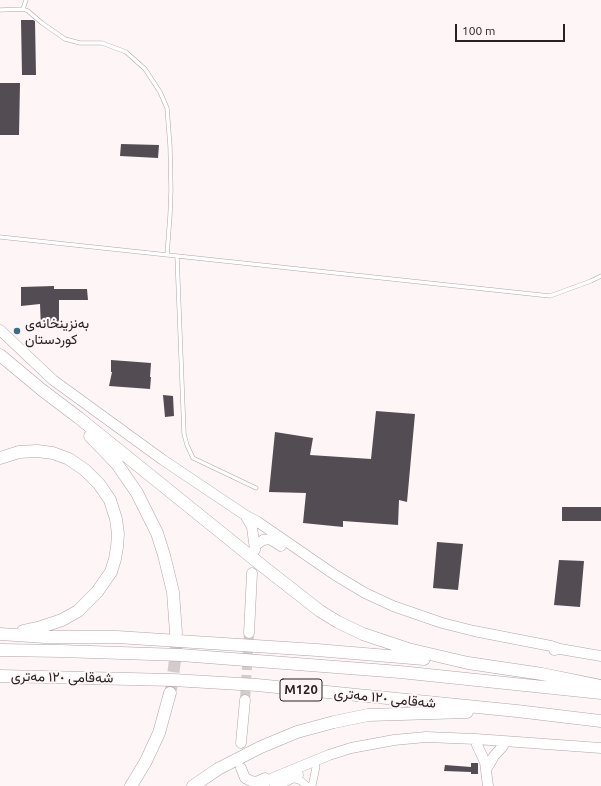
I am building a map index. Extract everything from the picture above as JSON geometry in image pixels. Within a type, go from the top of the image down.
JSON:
[{"type":"highway","points":[[0,355],[270,572],[326,614],[363,634],[391,644],[468,663]]},
{"type":"highway","points":[[42,390],[107,453],[126,477],[141,500],[157,533],[164,555],[173,592],[176,633]]},
{"type":"highway","points":[[0,458],[19,452],[37,451],[53,453],[77,463],[94,477],[110,500],[116,519],[118,547],[110,572],[102,586],[86,605],[72,615],[49,625],[25,631],[0,634]]},
{"type":"highway","points":[[0,634],[45,637],[132,638],[317,650],[468,663],[542,674],[601,686]]},
{"type":"highway","name":"شەقامی ١٢٠ مەتری","points":[[0,650],[196,656],[400,672],[601,693]]},
{"type":"highway","name":"شەقامی ١٢٠ مەتری","points":[[0,676],[173,680],[258,685],[518,711],[601,721]]},
{"type":"highway","points":[[131,786],[146,761],[159,732],[170,693]]},
{"type":"highway","points":[[194,786],[218,769],[261,747],[298,732],[334,722],[368,715],[518,711]]},
{"type":"street","points":[[0,330],[53,380],[163,460],[349,584],[365,593],[424,618],[456,627],[601,656]]},
{"type":"street","points":[[245,515],[252,527],[256,548],[266,539],[273,540],[347,590],[385,609],[423,624],[480,639],[552,650],[560,649]]},
{"type":"street","points":[[249,633],[252,573]]},
{"type":"street","points":[[240,743],[244,700]]},
{"type":"street","points":[[274,782],[313,761],[351,748],[373,743],[405,739],[426,737],[476,739],[601,748]]},
{"type":"street","points":[[258,786],[292,778],[356,754],[397,745],[430,743],[503,746],[601,754]]},
{"type":"street","points":[[477,745],[487,768],[488,786]]},
{"type":"street","points":[[487,768],[494,756],[503,746]]},
{"type":"street","points":[[240,768],[243,776],[251,781],[256,782],[267,778],[274,782]]},
{"type":"street","points":[[312,786],[316,768]]},
{"type":"street","points":[[292,778],[301,781],[307,786]]},
{"type":"lane","points":[[23,9],[26,0]]},
{"type":"lane","points":[[0,10],[23,9],[28,11],[65,39],[80,43],[102,43],[126,52],[145,69],[160,92],[167,108],[170,146],[170,215],[166,255]]},
{"type":"lane","points":[[0,237],[550,296],[601,276]]},
{"type":"lane","points":[[177,256],[184,434],[187,445],[193,458],[256,488]]},
{"type":"building","points":[[21,20],[35,21],[36,75],[22,75]]},
{"type":"building","points":[[0,83],[20,83],[19,135],[0,135]]},
{"type":"building","points":[[121,144],[159,145],[158,158],[120,156]]},
{"type":"building","points":[[54,286],[54,289],[87,289],[88,300],[59,300],[59,328],[41,329],[40,304],[21,306],[21,287]]},
{"type":"building","points":[[111,360],[151,363],[150,389],[109,386],[112,372]]},
{"type":"building","points":[[163,395],[173,396],[174,416],[165,417]]},
{"type":"building","points":[[376,411],[415,414],[407,502],[399,500],[398,525],[343,521],[343,527],[303,523],[306,493],[269,492],[275,432],[313,438],[310,455],[371,459]]},
{"type":"building","points":[[562,507],[601,507],[601,521],[562,521]]},
{"type":"building","points":[[437,542],[463,544],[458,590],[433,588]]},
{"type":"building","points":[[559,560],[584,561],[580,607],[554,605]]},
{"type":"building","points":[[471,763],[478,763],[478,774],[471,774],[471,772],[444,771],[445,765],[471,767]]},
{"type":"tunnel","points":[[171,690],[176,653],[176,633]]},
{"type":"tunnel","points":[[245,700],[249,633]]},
{"type":"place","name":"بەنزینخانەی کوردستان","points":[[17,331]]}]
